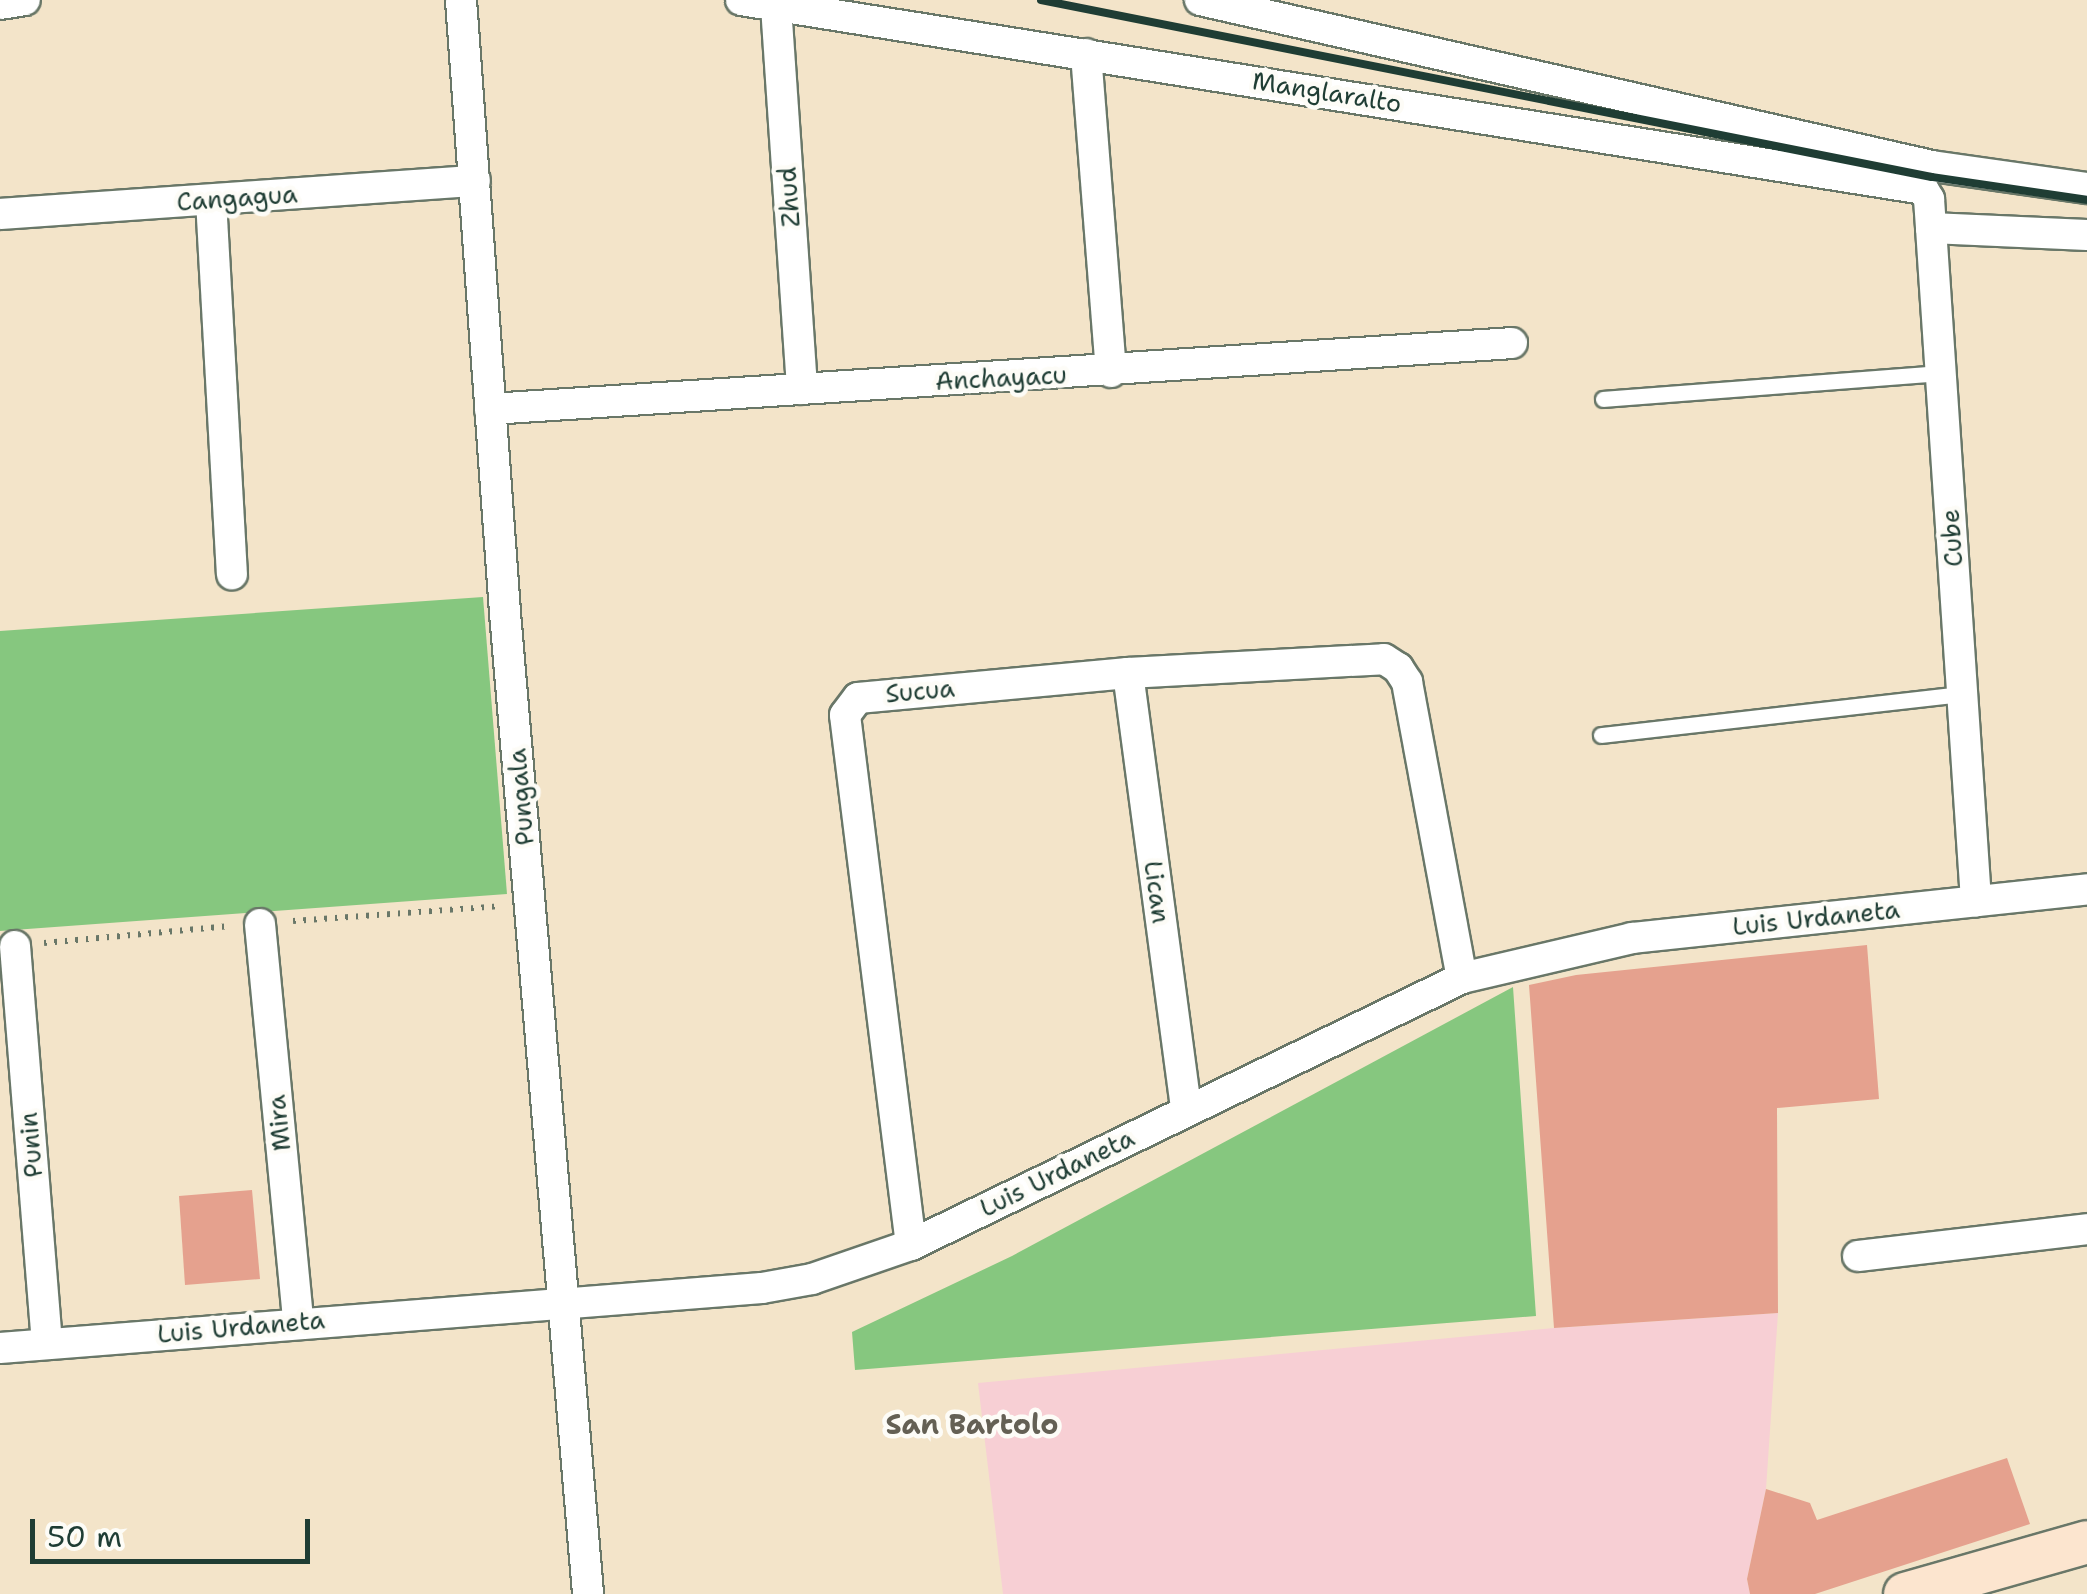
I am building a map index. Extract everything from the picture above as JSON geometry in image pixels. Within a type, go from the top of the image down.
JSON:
[{"type":"street","points":[[0,4],[25,0]]},
{"type":"street","name":"Pungala","points":[[461,0],[490,409],[588,1594]]},
{"type":"street","name":"Manglaralto","points":[[741,0],[1912,185]]},
{"type":"street","points":[[1200,0],[1932,166],[2087,188]]},
{"type":"street","name":"Zhud","points":[[776,6],[802,389]]},
{"type":"street","points":[[1086,54],[1112,372]]},
{"type":"street","name":"Cangagua","points":[[0,214],[475,181]]},
{"type":"street","name":"Cube","points":[[1912,185],[1929,199],[1976,901]]},
{"type":"street","points":[[211,200],[232,574]]},
{"type":"street","points":[[1931,228],[2087,235]]},
{"type":"street","name":"Anchayacu","points":[[490,409],[1112,372],[1512,343]]},
{"type":"street","name":"Sucua","points":[[910,1245],[847,708],[865,695],[1128,673],[1384,659],[1398,668],[1406,682],[1462,978]]},
{"type":"street","name":"Lican","points":[[1128,673],[1186,1110]]},
{"type":"street","name":"Luis Urdaneta","points":[[0,1348],[779,1285],[812,1279],[910,1245],[1462,978],[1632,938],[2087,889]]},
{"type":"street","name":"Mira","points":[[260,924],[298,1322]]},
{"type":"street","name":"Punin","points":[[14,946],[47,1344]]},
{"type":"street","points":[[1858,1256],[2087,1229]]},
{"type":"street","points":[[1905,1594],[2008,1578],[2045,1566],[2087,1543]]},
{"type":"lane","points":[[1602,399],[1940,373]]},
{"type":"lane","points":[[1601,735],[1963,694]]},
{"type":"lane","points":[[1962,1594],[2008,1578]]},
{"type":"shaded area","points":[[1778,1313],[1766,1489],[1747,1579],[1750,1594],[1003,1594],[978,1383],[1554,1328]]},
{"type":"green space","points":[[483,597],[507,894],[0,931],[0,631]]},
{"type":"green space","points":[[1513,987],[1536,1316],[855,1370],[852,1332],[1012,1256]]},
{"type":"building","points":[[1867,945],[1879,1099],[1777,1108],[1778,1313],[1554,1328],[1529,985],[1576,975]]},
{"type":"building","points":[[252,1190],[260,1279],[185,1285],[179,1196]]},
{"type":"building","points":[[2007,1458],[2030,1524],[1815,1594],[1750,1594],[1747,1579],[1766,1489],[1810,1503],[1817,1520]]},
{"type":"railway","points":[[1041,0],[1932,177],[2087,200]]},
{"type":"district","name":"San Bartolo","points":[[972,1424]]}]
